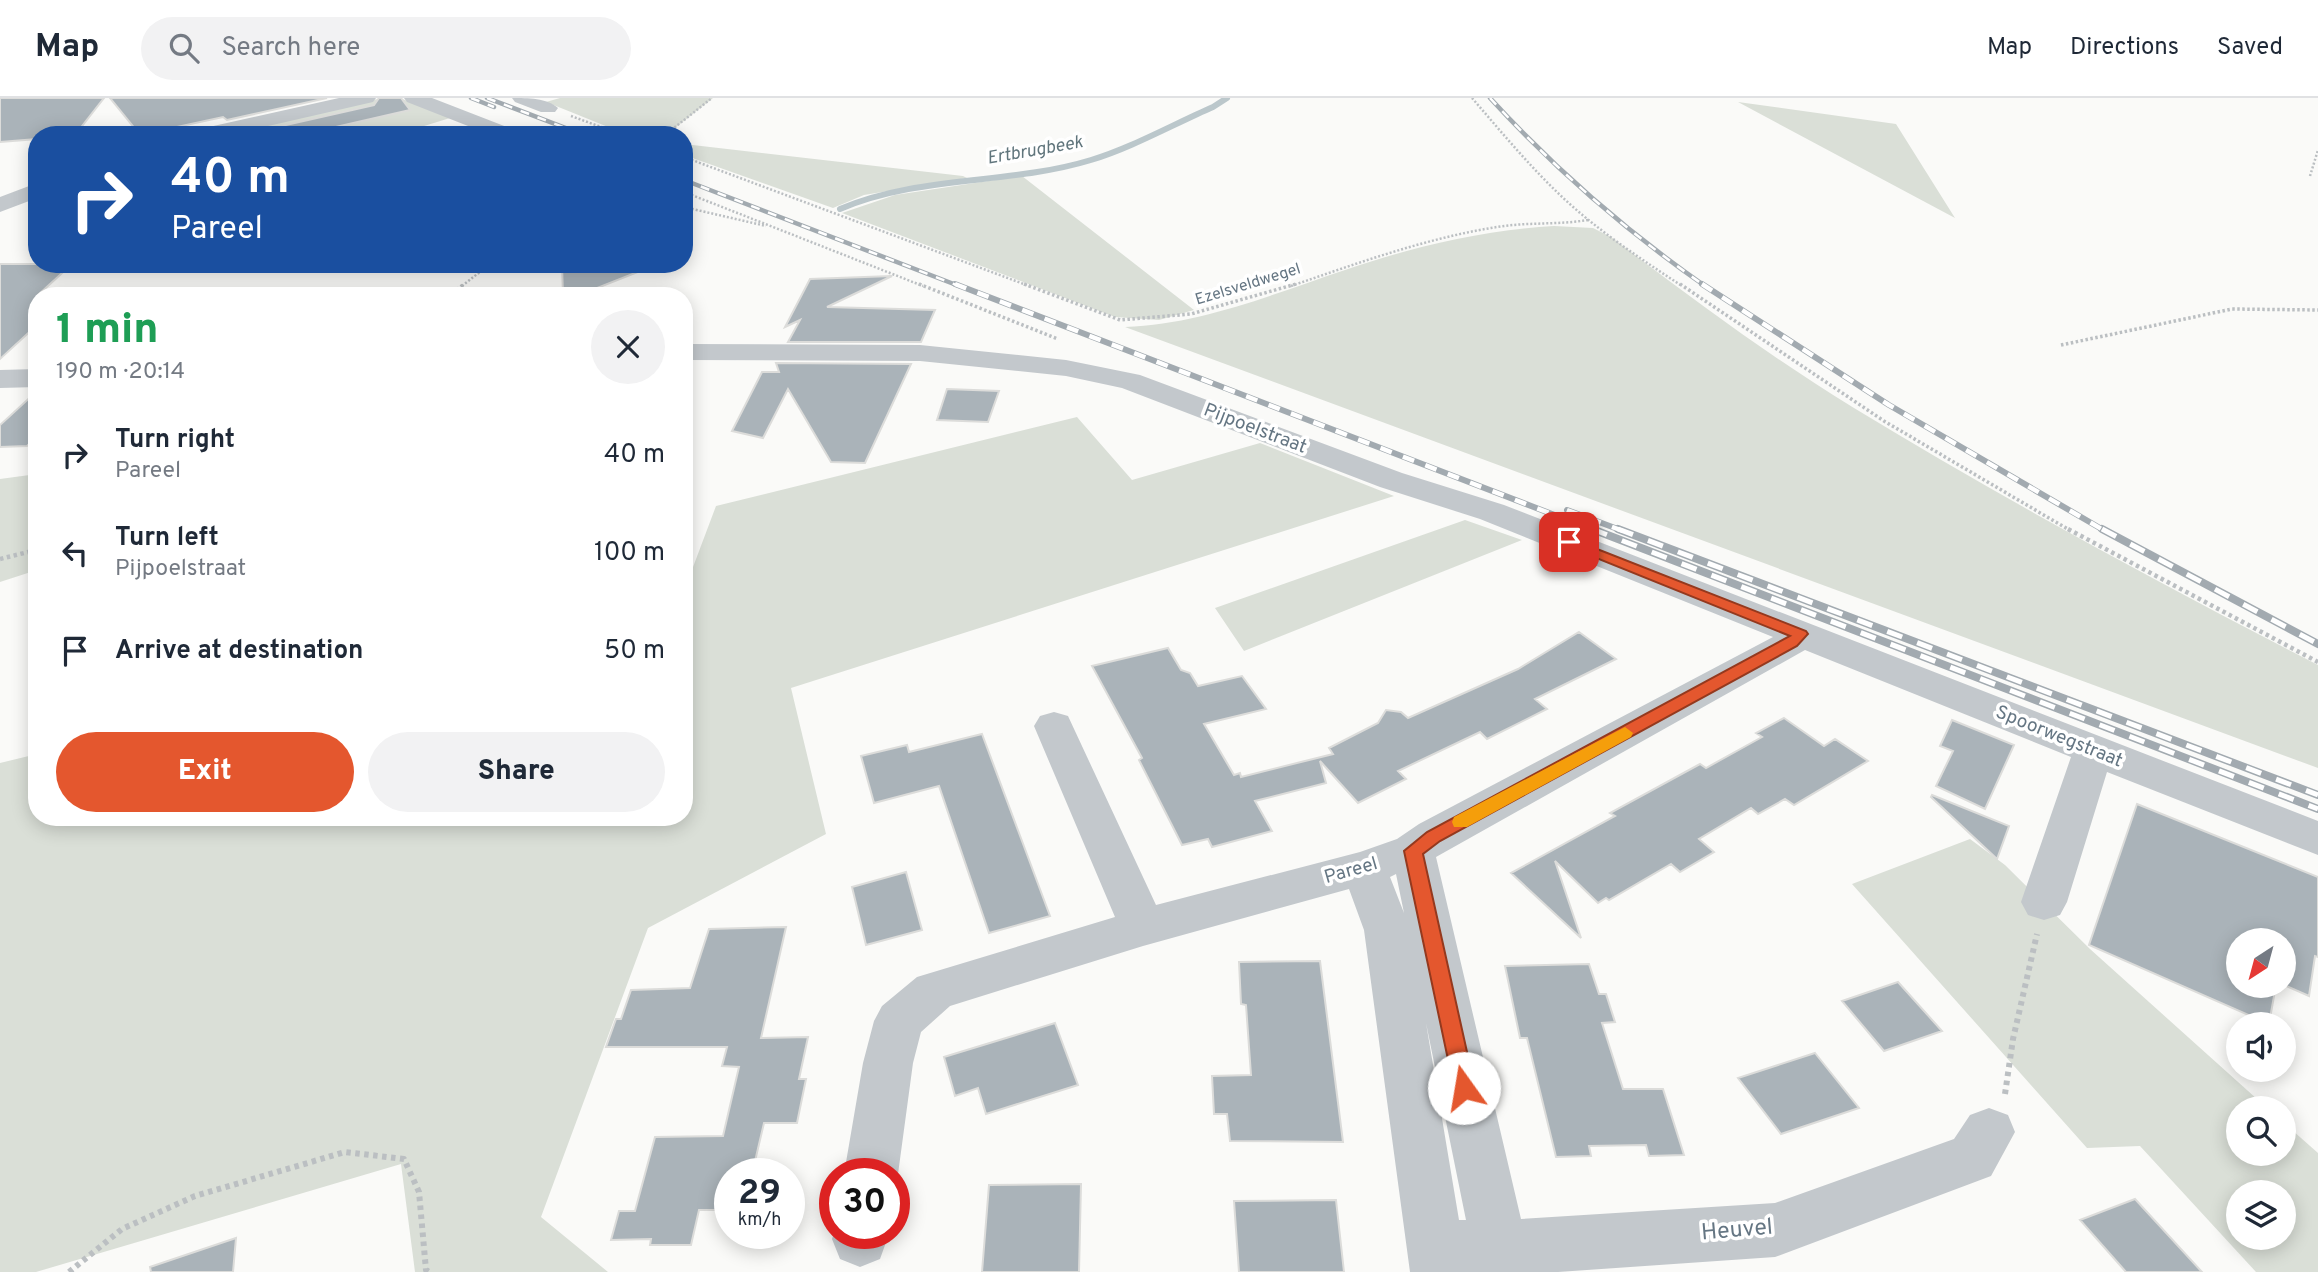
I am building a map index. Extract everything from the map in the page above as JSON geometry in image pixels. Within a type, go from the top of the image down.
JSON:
[{"type":"street","points":[[240,126],[366,98]]},
{"type":"street","points":[[414,98],[487,126]]},
{"type":"street","points":[[522,98],[548,108]]},
{"type":"street","points":[[0,205],[28,194]]},
{"type":"street","name":"Pijpoelstraat","points":[[693,352],[920,353],[1066,368],[1130,381],[1391,480],[1492,512],[1800,634]]},
{"type":"street","points":[[0,379],[28,378]]},
{"type":"street","name":"Spoorwegstraat","points":[[1800,634],[2318,839]]},
{"type":"street","name":"Pareel","points":[[873,1158],[888,1063],[899,1021],[934,991],[1143,927],[1364,868],[1413,851],[1434,836],[1791,643],[1800,634]]},
{"type":"street","points":[[1054,726],[1143,927]]},
{"type":"street","points":[[2045,902],[2093,751]]},
{"type":"street","points":[[1413,851],[1503,1260]]},
{"type":"street","name":"Heuvel","points":[[1364,868],[1387,930],[1437,1260],[1503,1260],[1775,1230],[1972,1158],[1989,1132]]},
{"type":"path","points":[[676,126],[712,98]]},
{"type":"path","points":[[1472,98],[1522,155],[1588,220],[1838,393],[1967,472],[2203,604],[2318,662]]},
{"type":"path","points":[[548,108],[598,126]]},
{"type":"path","points":[[2310,176],[2318,150]]},
{"type":"path","name":"Ezelsveldwegel","points":[[693,160],[1119,320],[1149,321],[1206,313],[1396,252],[1498,227],[1568,224],[1588,220]]},
{"type":"path","points":[[693,196],[1063,341]]},
{"type":"path","points":[[693,209],[751,225],[774,227]]},
{"type":"path","points":[[461,287],[479,273]]},
{"type":"path","points":[[2061,345],[2232,309],[2318,310]]},
{"type":"path","points":[[0,559],[28,552]]},
{"type":"path","points":[[1989,1132],[2002,1116],[2013,1040],[2045,902]]},
{"type":"path","points":[[69,1272],[122,1229],[195,1196],[345,1152],[404,1159],[419,1192],[426,1270],[429,1272]]},
{"type":"shaded area","points":[[382,98],[400,98],[450,118],[424,126],[258,126]]},
{"type":"shaded area","points":[[560,98],[713,98],[677,126],[606,126],[546,102]]},
{"type":"shaded area","points":[[1738,102],[1896,124],[1955,218]]},
{"type":"shaded area","points":[[693,145],[967,178],[864,195],[833,208],[693,158]]},
{"type":"shaded area","points":[[1022,176],[1194,310],[1159,320],[1115,317],[842,213],[895,195]]},
{"type":"shaded area","points":[[1554,226],[1593,228],[1611,237],[1761,347],[1854,408],[2084,541],[2318,665],[2318,768],[1125,327],[1154,325],[1209,314],[1422,247],[1501,231]]},
{"type":"shaded area","points":[[1077,417],[1132,480],[1260,443],[1394,496],[791,688],[826,834],[648,928],[541,1217],[608,1272],[415,1272],[401,1164],[36,1272],[0,1272],[0,763],[28,756],[28,826],[693,826],[693,567],[716,506]]},
{"type":"shaded area","points":[[28,475],[28,573],[0,582],[0,479]]},
{"type":"shaded area","points":[[1465,520],[1522,540],[1244,651],[1215,608]]},
{"type":"shaded area","points":[[1970,839],[2005,865],[2090,949],[2226,1071],[2226,1082],[2238,1082],[2254,1096],[2226,1096],[2226,1166],[2296,1166],[2296,1134],[2318,1153],[2318,1272],[2256,1272],[2236,1250],[2296,1250],[2296,1180],[2226,1180],[2226,1239],[2140,1146],[2087,1148],[1852,884]]},
{"type":"building","points":[[0,98],[104,98],[82,126],[28,126],[28,140],[0,142]]},
{"type":"building","points":[[110,98],[327,98],[227,120],[223,117],[182,126],[133,126]]},
{"type":"building","points":[[379,98],[401,98],[410,110],[340,126],[282,126],[374,105]]},
{"type":"building","points":[[0,264],[28,264],[28,273],[62,273],[47,287],[28,287],[28,333],[0,359]]},
{"type":"building","points":[[562,273],[635,273],[600,287],[563,287]]},
{"type":"building","points":[[892,276],[827,307],[935,310],[921,342],[788,342],[800,320],[785,327],[810,279]]},
{"type":"building","points":[[776,363],[911,364],[865,463],[831,462],[788,389],[763,438],[732,431],[762,372],[779,372]]},
{"type":"building","points":[[947,389],[999,391],[988,422],[937,420]]},
{"type":"building","points":[[28,399],[28,445],[0,447],[0,425]]},
{"type":"building","points":[[1579,632],[1616,659],[1535,699],[1547,709],[1487,739],[1480,732],[1398,771],[1406,779],[1358,803],[1320,761],[1326,783],[1255,801],[1272,831],[1212,847],[1208,839],[1182,845],[1139,760],[1142,758],[1092,666],[1168,648],[1181,670],[1190,673],[1198,686],[1242,676],[1266,709],[1204,724],[1234,775],[1240,773],[1241,777],[1333,754],[1329,748],[1378,723],[1386,710],[1401,712],[1408,718],[1518,669]]},
{"type":"building","points":[[1784,718],[1824,746],[1835,739],[1868,761],[1794,805],[1785,799],[1758,814],[1751,808],[1699,839],[1714,852],[1680,872],[1671,864],[1609,900],[1606,898],[1598,903],[1555,861],[1581,938],[1511,873],[1615,816],[1610,813],[1700,764],[1706,768],[1762,737],[1756,733]]},
{"type":"building","points":[[1952,720],[2014,745],[1985,809],[1936,786],[1953,751],[1940,746]]},
{"type":"building","points":[[982,734],[1050,916],[989,933],[939,786],[874,803],[861,756],[907,745],[909,752]]},
{"type":"building","points":[[1932,795],[2009,826],[1997,859],[1931,797]]},
{"type":"building","points":[[2137,804],[2318,877],[2318,957],[2315,956],[2309,996],[2296,990],[2296,928],[2226,928],[2226,998],[2274,998],[2271,1012],[2242,1012],[2089,945]]},
{"type":"building","points":[[906,872],[922,930],[866,945],[852,887]]},
{"type":"building","points":[[786,927],[761,1038],[808,1037],[799,1079],[806,1079],[797,1123],[764,1123],[756,1158],[714,1158],[714,1210],[699,1210],[691,1245],[650,1245],[651,1239],[611,1240],[619,1211],[635,1211],[655,1137],[723,1136],[739,1067],[722,1066],[727,1047],[606,1047],[616,1019],[621,1019],[631,990],[690,988],[709,929]]},
{"type":"building","points":[[1320,961],[1343,1142],[1230,1141],[1227,1114],[1214,1114],[1212,1076],[1251,1075],[1246,1005],[1241,1004],[1239,962]]},
{"type":"building","points":[[1589,964],[1599,994],[1606,994],[1615,1022],[1602,1023],[1623,1089],[1663,1089],[1684,1155],[1649,1156],[1646,1145],[1589,1146],[1591,1156],[1556,1157],[1527,1038],[1520,1038],[1505,966]]},
{"type":"building","points":[[1898,982],[1942,1031],[1884,1051],[1842,1001]]},
{"type":"building","points":[[1055,1023],[1078,1085],[986,1114],[978,1088],[955,1096],[944,1057]]},
{"type":"building","points":[[1815,1053],[1859,1108],[1781,1134],[1738,1078]]},
{"type":"building","points":[[1081,1184],[1079,1272],[982,1272],[989,1185]]},
{"type":"building","points":[[2135,1199],[2202,1272],[2126,1272],[2080,1220]]},
{"type":"building","points":[[1336,1200],[1344,1272],[1239,1272],[1234,1201]]},
{"type":"building","points":[[236,1238],[233,1272],[151,1272],[150,1267]]},
{"type":"waterway","name":"Ertbrugbeek","points":[[840,209],[901,191],[1060,168],[1091,160],[1137,142],[1227,98]]},
{"type":"railway","points":[[471,98],[494,107]]},
{"type":"railway","points":[[487,98],[560,126]]},
{"type":"railway","points":[[1490,98],[1540,150],[1592,198],[1704,286]]},
{"type":"railway","points":[[693,183],[959,286]]},
{"type":"railway","points":[[955,284],[1596,531]]},
{"type":"railway","points":[[1704,286],[1889,405],[2105,531]]},
{"type":"railway","points":[[1567,510],[1623,531]]},
{"type":"railway","points":[[1592,529],[2318,809]]},
{"type":"railway","points":[[1618,529],[2318,795]]},
{"type":"railway","points":[[2102,529],[2318,644]]},
{"type":"slow traffic","points":[[1461,822],[1625,733]]},
{"type":"route","points":[[1464,1088],[1413,851],[1434,836],[1791,643],[1800,634],[1569,542]]}]
